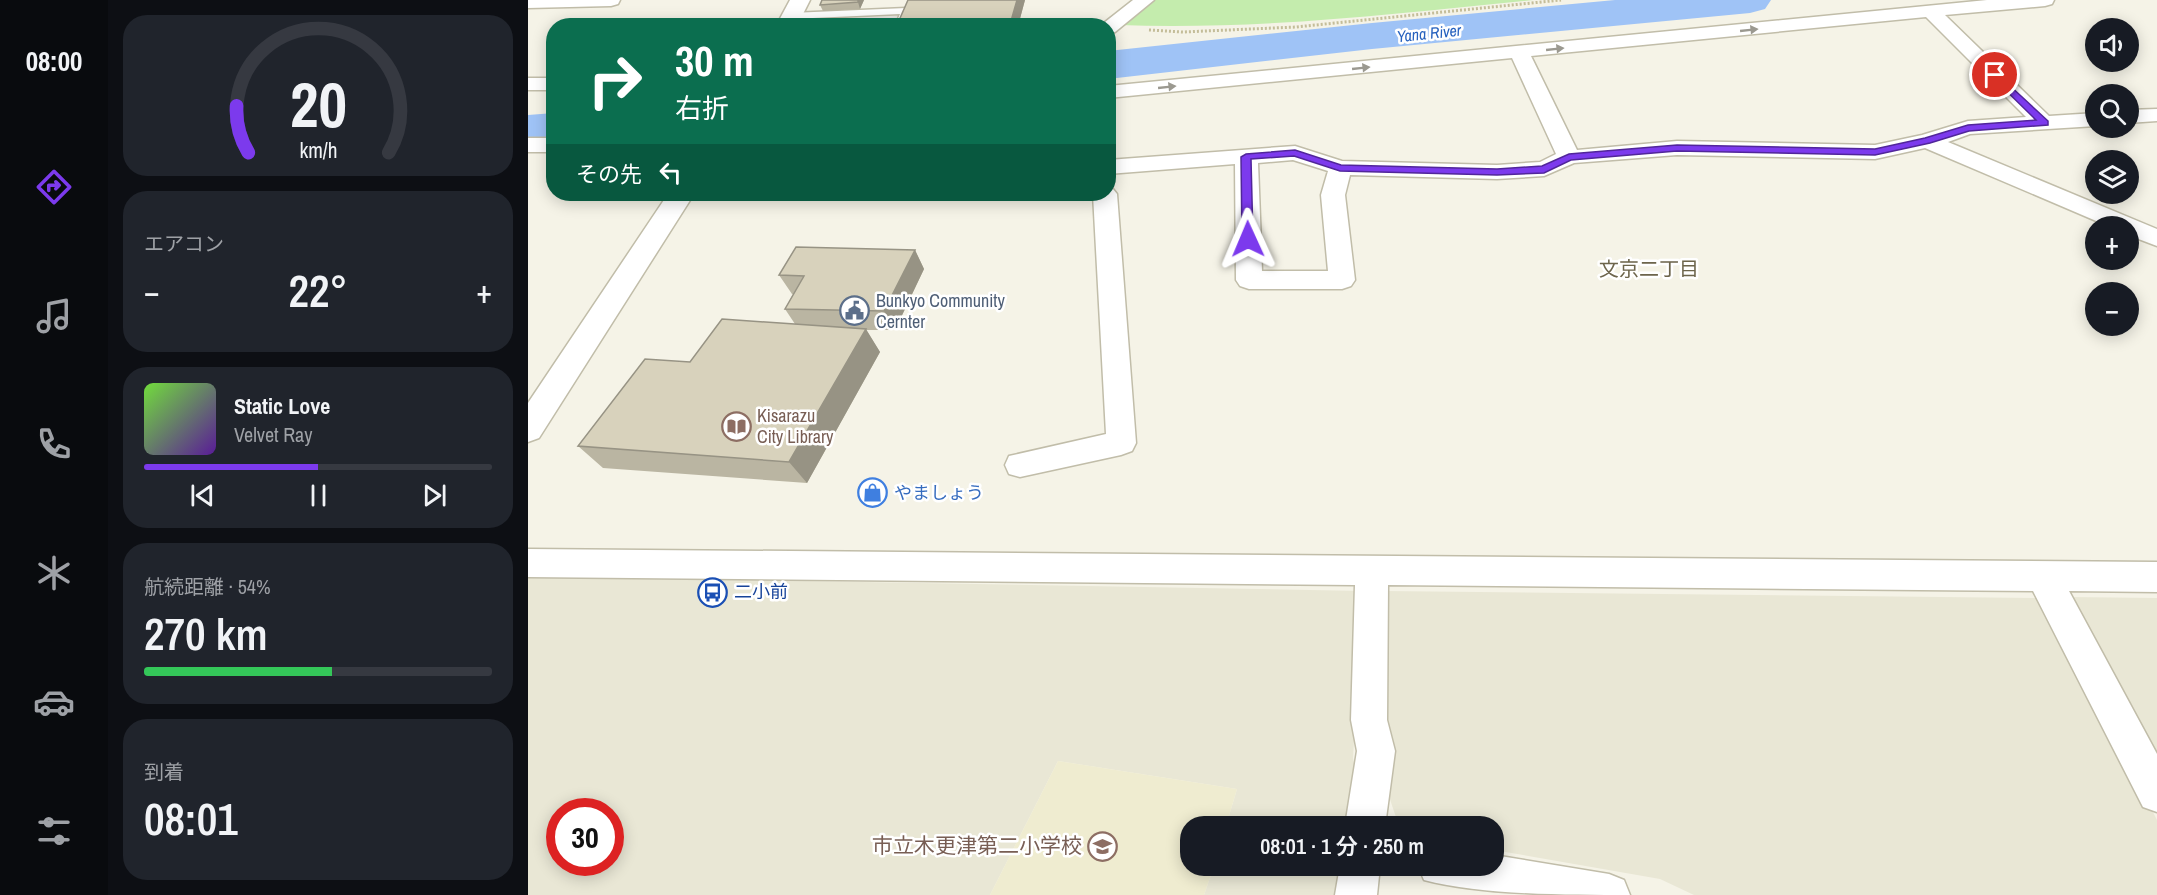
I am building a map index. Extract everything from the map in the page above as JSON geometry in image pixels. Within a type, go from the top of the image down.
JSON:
[{"type":"street","points":[[528,3],[611,0]]},
{"type":"street","points":[[1116,23],[1145,0]]},
{"type":"street","points":[[1116,91],[2045,0]]},
{"type":"street","points":[[1930,11],[2044,123]]},
{"type":"street","points":[[1519,53],[1569,157]]},
{"type":"street","points":[[528,84],[546,84]]},
{"type":"street","points":[[2139,116],[2157,115]]},
{"type":"street","points":[[1116,166],[1295,153],[1340,168],[1497,172],[1544,169],[1569,157],[1677,148],[1875,152],[1927,141],[1968,128],[2085,120]]},
{"type":"street","points":[[1927,141],[2157,237]]},
{"type":"street","points":[[528,146],[546,145]]},
{"type":"street","points":[[1246,157],[1249,280],[1342,280],[1333,195],[1340,168]]},
{"type":"street","points":[[528,429],[676,201]]},
{"type":"street","points":[[1020,465],[1121,443],[1105,201]]},
{"type":"street","points":[[528,563],[2157,577]]},
{"type":"street","points":[[1366,816],[1376,751],[1369,720],[1372,571]]},
{"type":"street","points":[[2043,576],[2157,793]]},
{"type":"street","points":[[1356,895],[1359,876]]},
{"type":"street","points":[[1497,876],[1609,895]]},
{"type":"lane","points":[[792,14],[906,11],[903,18]]},
{"type":"path","points":[[1116,28],[1183,32],[1296,27],[1561,0]]},
{"type":"shaded area","points":[[898,16],[897,18],[845,18]]},
{"type":"shaded area","points":[[528,576],[1363,591],[1353,758],[1361,797],[1357,816],[1229,816],[1237,789],[1058,761],[990,895],[528,895]]},
{"type":"shaded area","points":[[1384,591],[2043,598],[2157,820],[2157,895],[1694,895],[1660,879],[1504,852],[1504,816],[1396,816],[1380,770]]},
{"type":"shaded area","points":[[2068,597],[2157,598],[2157,773]]},
{"type":"shaded area","name":"市立木更津第二小学校","points":[[1058,761],[1237,789],[1229,816],[1180,816],[1180,876],[1211,876],[1204,895],[990,895]]},
{"type":"shaded area","points":[[1211,876],[1346,876],[1342,895],[1204,895]]},
{"type":"green space","points":[[1153,0],[1533,0],[1275,23],[1119,25]]},
{"type":"building","points":[[822,0],[858,0],[858,2],[820,5]]},
{"type":"building","points":[[908,0],[1017,0],[1012,18],[900,18]]},
{"type":"building","points":[[796,247],[915,250],[884,311],[785,309],[804,276],[779,275]]},
{"type":"building","name":"Kisarazu City Library","points":[[722,319],[866,329],[789,462],[578,446],[645,359],[690,362]]},
{"type":"waterway","name":"Yana River","points":[[1116,64],[1372,36],[1750,0]]},
{"type":"waterway","name":"Yana River","points":[[528,130],[546,129]]},
{"type":"place","name":"Bunkyo Community Cernter","points":[[855,311]]},
{"type":"place","name":"Kisarazu City Library","points":[[736,426]]},
{"type":"place","name":"やましょう","points":[[873,493]]},
{"type":"place","name":"二小前","points":[[713,592]]},
{"type":"place","name":"市立木更津第二小学校","points":[[1103,846]]},
{"type":"district","name":"文京二丁目","points":[[1649,269]]},
{"type":"route","points":[[1248,239],[1246,157],[1295,153],[1340,168],[1497,172],[1544,169],[1569,157],[1677,148],[1875,152],[1927,141],[1968,128],[2044,123],[1995,75]]}]
